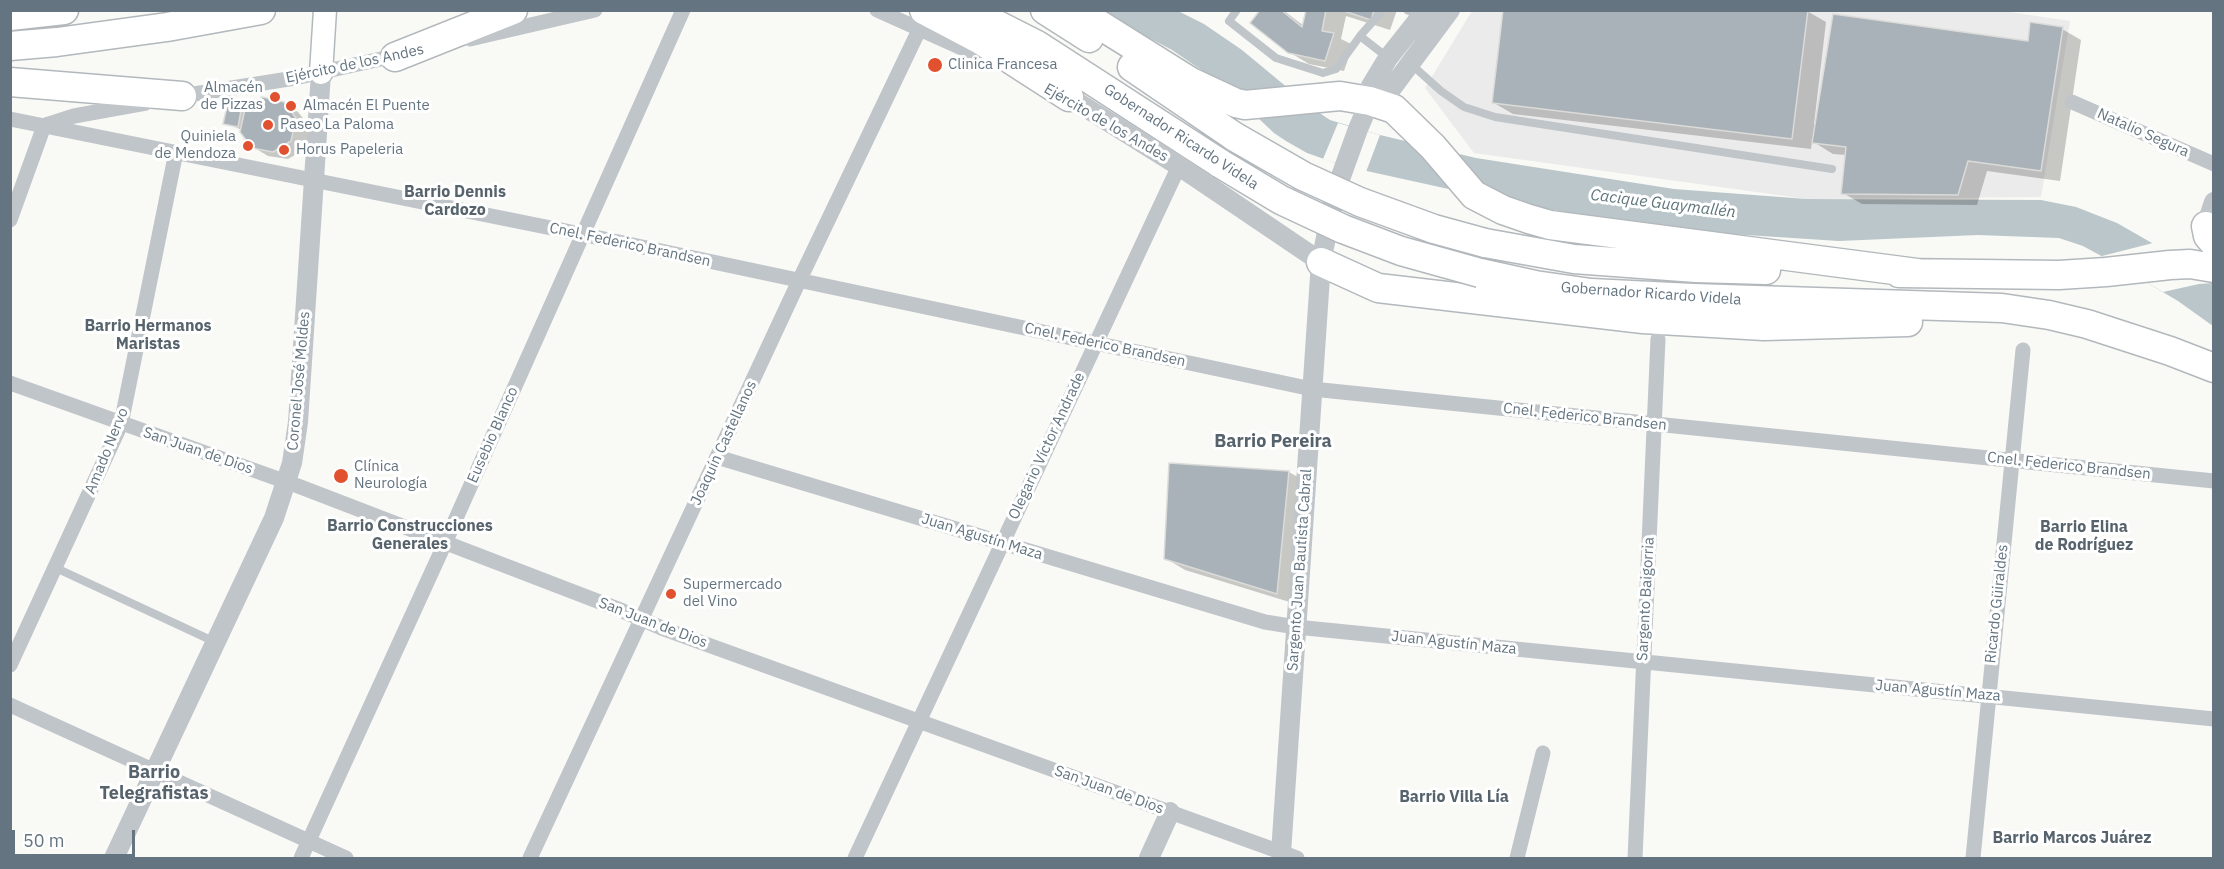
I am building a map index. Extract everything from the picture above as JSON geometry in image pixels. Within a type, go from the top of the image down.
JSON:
[{"type":"highway","points":[[10,46],[167,27],[261,10]]},
{"type":"highway","points":[[395,57],[513,10]]},
{"type":"highway","name":"Gobernador Ricardo Videla","points":[[968,10],[1037,45],[1281,200],[1343,229],[1401,251],[1480,273],[1535,285],[1591,293],[2002,308],[2049,315],[2131,337],[2214,368]]},
{"type":"highway","name":"Gobernador Ricardo Videla","points":[[1045,10],[1235,137],[1303,176],[1360,202],[1434,229],[1485,243],[1563,257],[1696,268],[2060,274],[2202,266]]},
{"type":"highway","points":[[1076,10],[1209,92],[1245,105],[1340,96],[1370,101],[1394,109],[1433,147],[1474,195],[1503,210],[1550,225],[1917,273]]},
{"type":"highway","points":[[10,16],[58,11]]},
{"type":"highway","points":[[922,19],[979,39],[1069,97]]},
{"type":"highway","points":[[10,82],[182,96]]},
{"type":"highway","points":[[1321,262],[1378,288],[1642,320],[1816,326],[2049,315]]},
{"type":"main road","name":"Coronel José Moldes","points":[[321,73],[325,10]]},
{"type":"street","name":"Ejército de los Andes","points":[[44,126],[74,116],[321,73],[595,10]]},
{"type":"street","name":"Eusebio Blanco","points":[[301,858],[445,543],[581,234],[683,10]]},
{"type":"street","points":[[877,10],[922,19]]},
{"type":"street","points":[[1370,101],[1386,96],[1449,10]]},
{"type":"street","name":"Sargento Juan Bautista Cabral","points":[[1289,856],[1296,627],[1321,262],[1331,209],[1347,157],[1370,101],[1371,86],[1418,13]]},
{"type":"street","name":"Joaquín Castellanos","points":[[531,858],[922,19]]},
{"type":"street","name":"Coronel José Moldes","points":[[114,858],[274,518],[286,482],[298,422],[321,73]]},
{"type":"street","name":"Ejército de los Andes","points":[[1069,97],[1179,166],[1321,262]]},
{"type":"street","name":"Natalio Segura","points":[[2072,102],[2214,164]]},
{"type":"street","name":"Cnel. Federico Brandsen","points":[[10,119],[581,234],[1312,389],[2214,481]]},
{"type":"street","points":[[10,220],[44,126]]},
{"type":"street","name":"Amado Nervo","points":[[10,665],[121,424],[176,152]]},
{"type":"street","name":"Olegario Víctor Andrade","points":[[855,858],[1179,166]]},
{"type":"street","name":"Sargento Baigorria","points":[[1635,858],[1658,339]]},
{"type":"street","name":"Ricardo Güiraldes","points":[[1973,858],[2023,350]]},
{"type":"street","name":"San Juan de Dios","points":[[10,383],[286,482],[642,620],[1289,856]]},
{"type":"street","name":"Juan Agustín Maza","points":[[717,457],[1265,622],[1296,627],[2214,719]]},
{"type":"street","points":[[10,705],[346,858]]},
{"type":"street","points":[[1517,858],[1543,753]]},
{"type":"street","points":[[1149,858],[1170,812]]},
{"type":"lane","points":[[1237,10],[1229,21],[1276,58],[1323,73],[1336,69],[1383,10]]},
{"type":"lane","points":[[1360,36],[1411,64],[1441,91],[1464,107],[1495,117],[1832,169]]},
{"type":"lane","points":[[56,568],[216,642]]},
{"type":"shaded area","points":[[1996,10],[2070,21],[2041,197],[1807,199],[1474,153],[1425,88],[1472,11]]},
{"type":"water","name":"Cacique Guaymallén","points":[[1099,11],[1178,11],[1204,24],[1242,50],[1312,108],[1330,120],[1380,135],[1476,158],[1674,189],[1807,199],[2041,200],[2076,207],[2117,223],[2213,278],[2213,326],[2178,301],[2105,258],[2083,246],[2059,238],[1978,235],[1839,241],[1684,231],[1503,201],[1344,166],[1307,153],[1286,141],[1274,133],[1222,84],[1172,50]]},
{"type":"pier","points":[[1338,123],[1380,135],[1366,172],[1323,159]]},
{"type":"pier","points":[[2153,243],[2213,278],[2213,283],[2163,292],[2102,256]]},
{"type":"building","points":[[1260,10],[1281,10],[1302,27],[1306,10],[1326,10],[1322,31],[1334,33],[1325,61],[1288,53],[1250,23]]},
{"type":"building","points":[[1341,10],[1374,10],[1371,20]]},
{"type":"building","points":[[1503,10],[1808,10],[1792,139],[1492,103]]},
{"type":"building","points":[[1833,14],[2028,41],[2030,22],[2063,27],[2041,171],[1968,161],[1958,195],[1841,194],[1846,147],[1812,143]]},
{"type":"building","name":"Paseo La Paloma","points":[[262,97],[284,102],[296,118],[291,141],[273,152],[252,148],[240,132],[245,109]]},
{"type":"building","points":[[228,102],[242,105],[238,127],[223,124]]},
{"type":"building","points":[[1169,463],[1289,471],[1277,594],[1164,559]]},
{"type":"place","name":"Clinica Francesa","points":[[935,65]]},
{"type":"place","name":"Almacén de Pizzas","points":[[275,97]]},
{"type":"place","name":"Almacén El Puente","points":[[291,106]]},
{"type":"place","name":"Paseo La Paloma","points":[[268,125]]},
{"type":"place","name":"Quiniela de Mendoza","points":[[248,146]]},
{"type":"place","name":"Horus Papeleria","points":[[284,150]]},
{"type":"place","name":"Clínica Neurología","points":[[341,476]]},
{"type":"place","name":"Supermercado del Vino","points":[[671,594]]},
{"type":"district","name":"Barrio Dennis Cardozo","points":[[455,201]]},
{"type":"district","name":"Barrio Hermanos Maristas","points":[[148,335]]},
{"type":"district","name":"Barrio Pereira","points":[[1273,442]]},
{"type":"district","name":"Barrio Construcciones Generales","points":[[410,535]]},
{"type":"district","name":"Barrio Elina de Rodríguez","points":[[2084,536]]},
{"type":"district","name":"Barrio Telegrafistas","points":[[154,783]]},
{"type":"district","name":"Barrio Villa Lía","points":[[1454,797]]},
{"type":"district","name":"Barrio Marcos Juárez","points":[[2072,838]]}]
